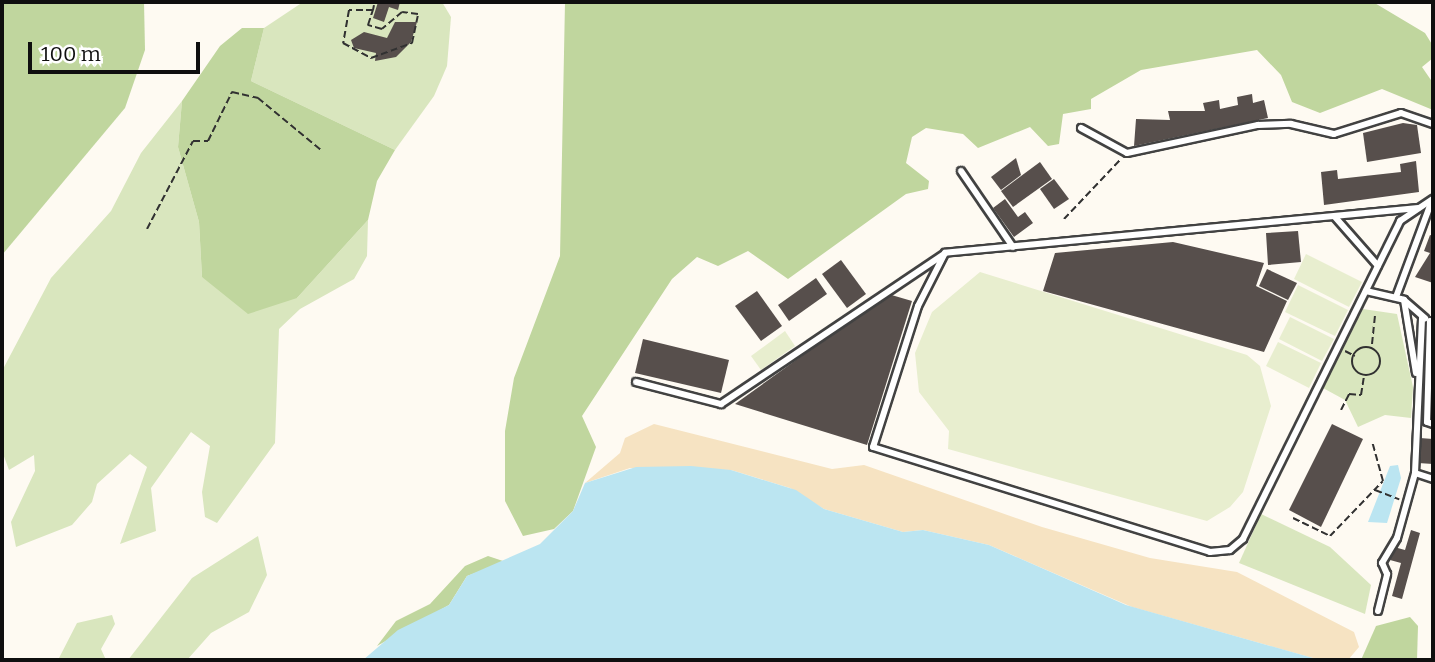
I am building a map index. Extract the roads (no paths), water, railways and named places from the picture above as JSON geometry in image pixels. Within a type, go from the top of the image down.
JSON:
[{"type":"lane","points":[[1081,128],[1127,153],[1258,125],[1291,124],[1334,134],[1401,113],[1433,124]]},
{"type":"lane","points":[[961,171],[1013,247]]},
{"type":"lane","points":[[945,253],[918,306],[873,447],[878,452],[1210,552],[1230,550],[1243,539],[1400,221],[1433,199]]},
{"type":"lane","points":[[1395,297],[1433,199]]},
{"type":"lane","points":[[636,382],[721,404],[945,253],[1418,208]]},
{"type":"lane","points":[[1335,217],[1378,267]]},
{"type":"lane","points":[[1366,291],[1404,300],[1422,317],[1432,321],[1427,422],[1433,424]]},
{"type":"lane","points":[[1404,300],[1418,386]]},
{"type":"lane","points":[[1378,611],[1387,574],[1382,563],[1407,502],[1415,473],[1422,317]]},
{"type":"lane","points":[[1415,473],[1433,480]]},
{"type":"water","points":[[1398,465],[1401,478],[1387,523],[1368,522],[1390,466]]},
{"type":"water","points":[[691,466],[731,470],[796,490],[824,509],[903,532],[923,530],[989,545],[1126,605],[1320,660],[363,660],[398,630],[449,605],[467,576],[540,544],[573,511],[585,483],[636,467]]}]
